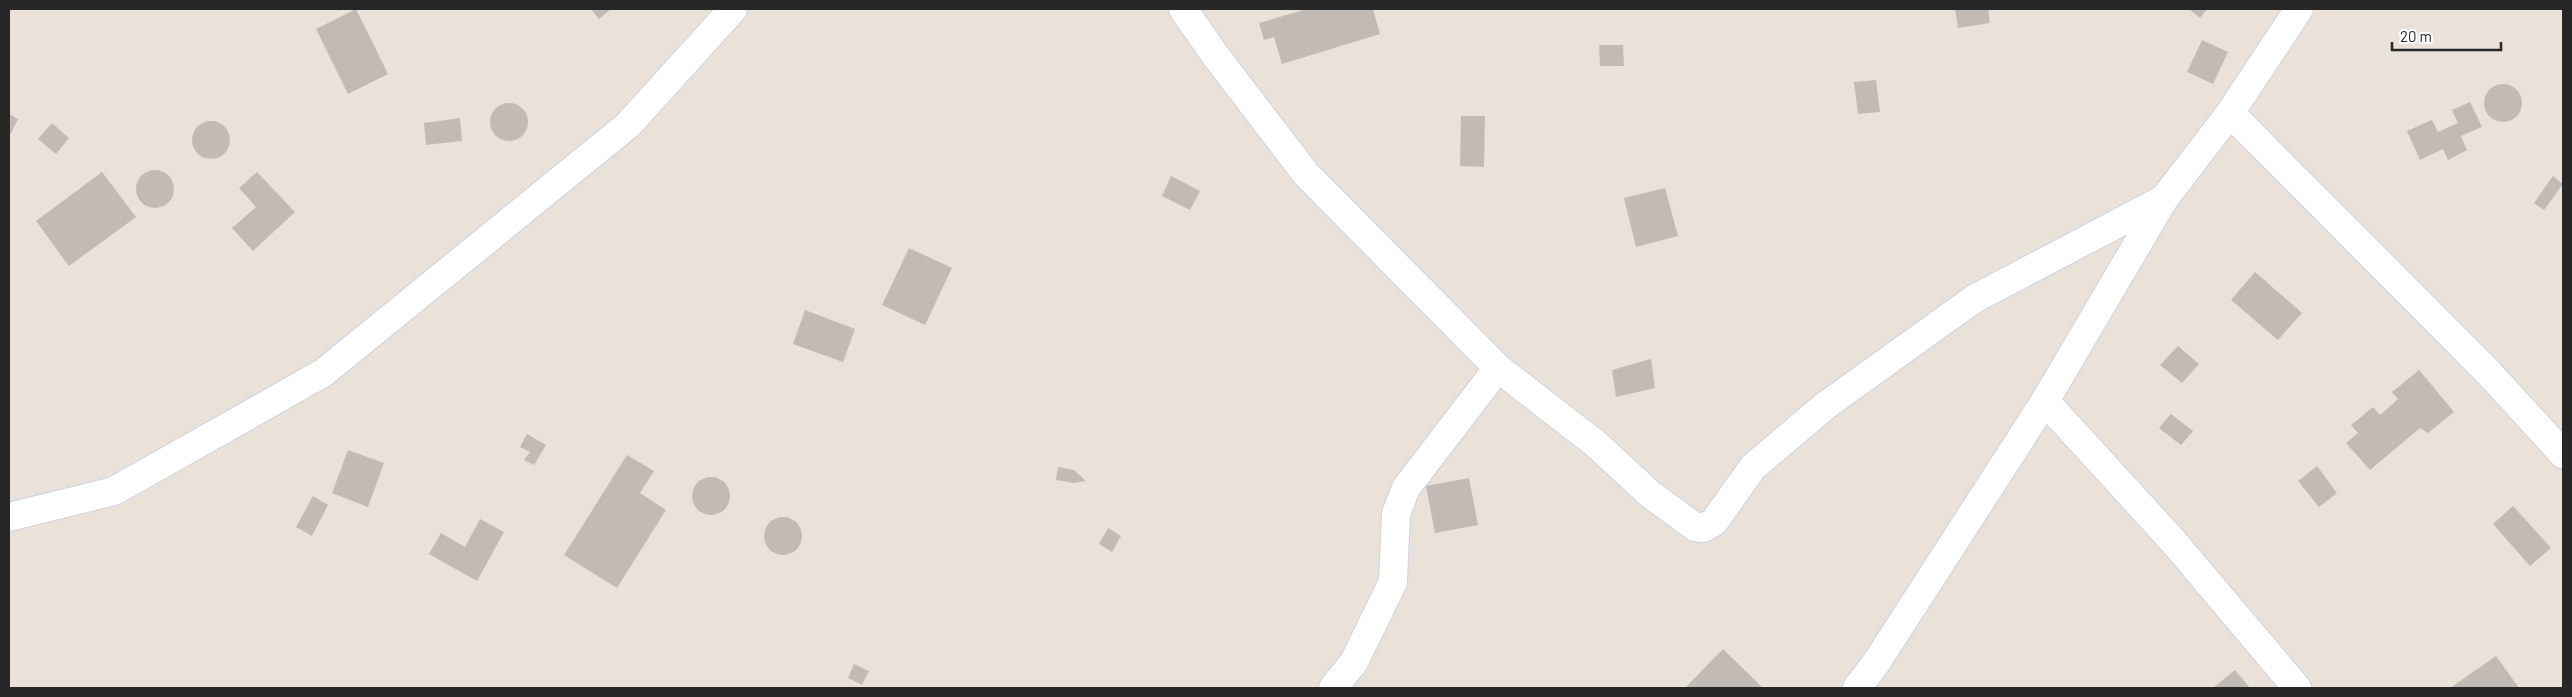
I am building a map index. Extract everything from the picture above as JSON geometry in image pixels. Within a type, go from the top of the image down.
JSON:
[{"type":"street","points":[[9,517],[114,491],[323,373],[628,125],[733,9]]},
{"type":"street","points":[[1184,9],[1215,55],[1306,174],[1498,368],[1596,444],[1686,522],[1703,528],[1714,522],[1753,467],[1825,406],[1974,299],[2164,199]]},
{"type":"street","points":[[1857,688],[1876,663],[2044,400],[2164,199],[2230,113],[2299,9]]},
{"type":"street","points":[[2230,113],[2488,372],[2563,454]]},
{"type":"street","points":[[1333,688],[1354,662],[1393,582],[1396,514],[1406,488],[1498,368]]},
{"type":"street","points":[[2044,400],[2173,541],[2297,688]]},
{"type":"building","points":[[356,9],[388,74],[348,94],[316,29]]},
{"type":"building","points":[[591,9],[611,9],[599,19]]},
{"type":"building","points":[[1307,9],[1373,9],[1380,34],[1282,64],[1274,37],[1264,40],[1259,23]]},
{"type":"building","points":[[1955,9],[1988,9],[1990,23],[1958,28]]},
{"type":"building","points":[[2189,9],[2207,9],[2200,18]]},
{"type":"building","points":[[2202,40],[2228,52],[2213,84],[2187,72]]},
{"type":"building","points":[[1599,45],[1623,45],[1624,66],[1600,66]]},
{"type":"building","points":[[1876,80],[1880,112],[1858,114],[1854,82]]},
{"type":"building","points":[[2503,84],[2517,89],[2522,103],[2517,117],[2503,122],[2489,117],[2484,103],[2489,89]]},
{"type":"building","points":[[2470,102],[2482,127],[2461,136],[2467,150],[2448,160],[2443,149],[2420,160],[2407,131],[2432,120],[2438,132],[2458,123],[2452,110]]},
{"type":"building","points":[[509,103],[523,108],[528,122],[523,136],[509,141],[495,136],[490,122],[495,108]]},
{"type":"building","points":[[9,114],[18,119],[9,137]]},
{"type":"building","points":[[1461,116],[1485,116],[1484,167],[1460,166]]},
{"type":"building","points":[[460,118],[462,141],[426,145],[424,123]]},
{"type":"building","points":[[211,121],[225,126],[230,140],[225,154],[211,159],[197,154],[192,140],[197,126]]},
{"type":"building","points":[[52,123],[69,138],[56,154],[38,139]]},
{"type":"building","points":[[155,170],[169,175],[174,189],[169,203],[155,208],[141,203],[136,189],[141,175]]},
{"type":"building","points":[[102,172],[136,217],[69,266],[36,221]]},
{"type":"building","points":[[257,172],[295,212],[253,251],[232,228],[256,207],[239,188]]},
{"type":"building","points":[[1171,176],[1200,191],[1190,210],[1162,196]]},
{"type":"building","points":[[2553,176],[2563,184],[2544,210],[2534,203]]},
{"type":"building","points":[[1665,188],[1678,236],[1636,247],[1624,198]]},
{"type":"building","points":[[909,248],[952,268],[925,325],[882,305]]},
{"type":"building","points":[[2255,272],[2302,313],[2278,340],[2231,300]]},
{"type":"building","points":[[805,310],[855,329],[843,362],[793,344]]},
{"type":"building","points":[[2178,346],[2199,364],[2182,383],[2160,365]]},
{"type":"building","points":[[1651,359],[1655,388],[1616,397],[1612,370]]},
{"type":"building","points":[[2419,370],[2454,412],[2428,433],[2420,428],[2370,470],[2346,443],[2358,433],[2351,425],[2373,407],[2380,415],[2398,399],[2392,392]]},
{"type":"building","points":[[2171,414],[2193,431],[2181,445],[2159,428]]},
{"type":"building","points":[[527,434],[546,445],[534,465],[524,460],[530,452],[520,447]]},
{"type":"building","points":[[348,450],[384,463],[368,507],[332,493]]},
{"type":"building","points":[[627,455],[654,471],[640,493],[666,510],[617,588],[564,555]]},
{"type":"building","points":[[2317,466],[2337,493],[2319,507],[2298,481]]},
{"type":"building","points":[[1058,467],[1074,470],[1086,481],[1074,483],[1056,480]]},
{"type":"building","points":[[711,477],[725,482],[730,496],[725,510],[711,515],[697,510],[692,496],[697,482]]},
{"type":"building","points":[[1469,478],[1478,525],[1435,533],[1426,486]]},
{"type":"building","points":[[313,496],[328,505],[312,536],[296,527]]},
{"type":"building","points":[[2513,506],[2551,548],[2530,566],[2493,524]]},
{"type":"building","points":[[783,517],[797,522],[802,536],[797,550],[783,555],[769,550],[764,536],[769,522]]},
{"type":"building","points":[[480,519],[504,532],[477,581],[429,554],[441,533],[465,547]]},
{"type":"building","points":[[1108,528],[1121,536],[1112,552],[1099,544]]},
{"type":"building","points":[[1723,649],[1763,688],[1685,688]]},
{"type":"building","points":[[2496,656],[2519,688],[2450,688]]},
{"type":"building","points":[[854,664],[869,671],[862,685],[848,678]]},
{"type":"building","points":[[2235,670],[2250,688],[2213,688]]}]
